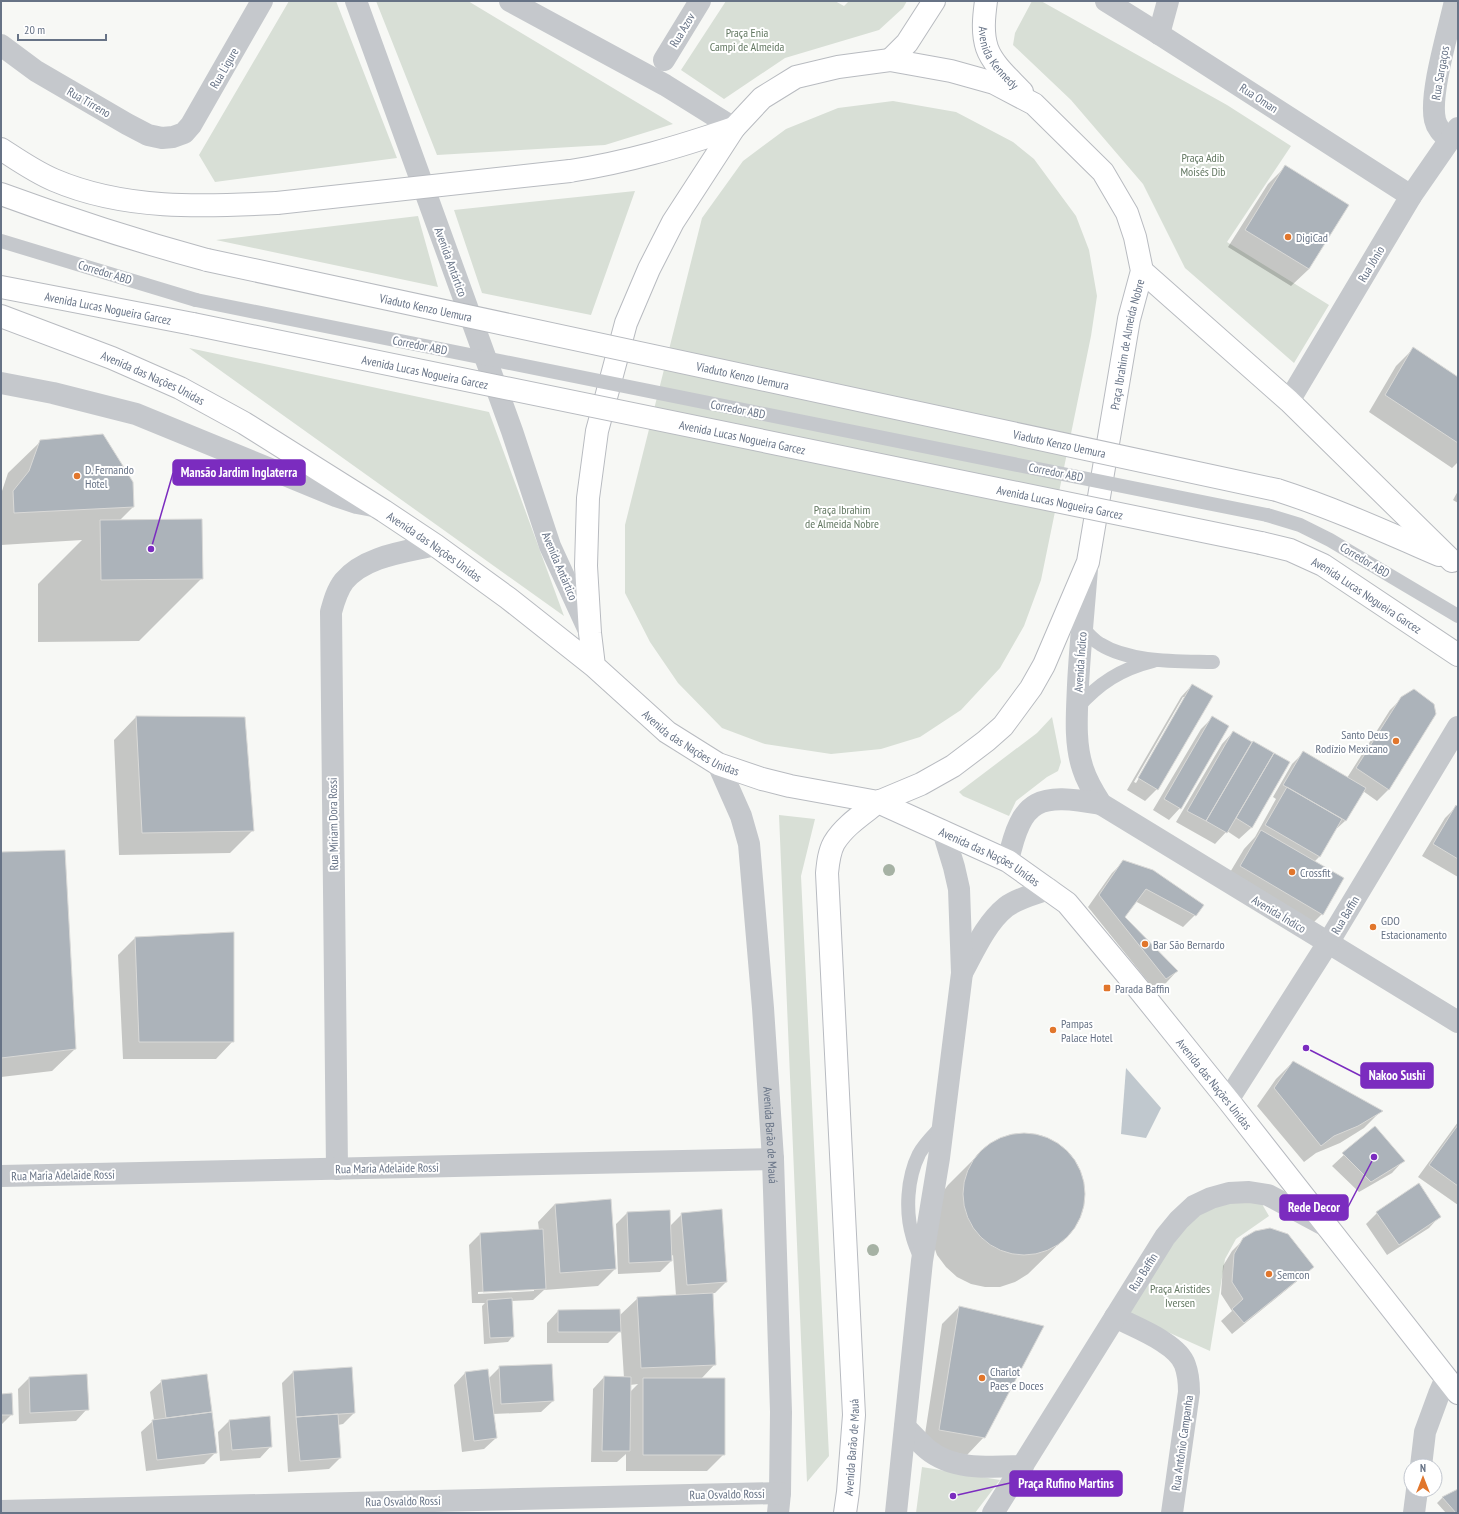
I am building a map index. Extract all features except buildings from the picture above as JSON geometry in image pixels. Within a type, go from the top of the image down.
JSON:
[{"type":"main road","points":[[890,60],[907,43],[934,1]]},
{"type":"main road","name":"Avenida Kennedy","points":[[986,1],[983,27],[987,48],[997,65],[1034,104]]},
{"type":"main road","name":"Praça Ibrahim de Almeida Nobre","points":[[594,666],[590,633],[586,566],[588,498],[597,431],[626,323],[649,269],[672,222],[734,128],[762,98],[796,77],[838,67],[890,60],[951,71],[994,83],[1034,104],[1103,172],[1127,213],[1135,237],[1142,271],[1129,319],[1088,562],[1044,665],[1031,688],[1002,726],[981,745],[953,766],[921,784],[878,802]]},
{"type":"main road","points":[[1,149],[34,170],[54,180],[101,195],[148,203],[206,206],[277,203],[570,171],[610,164],[665,151],[734,128]]},
{"type":"main road","name":"Viaduto Kenzo Uemura","points":[[1,194],[147,244],[208,260],[1277,490],[1309,500],[1336,511],[1455,563]]},
{"type":"main road","points":[[1142,271],[1289,401],[1455,563]]},
{"type":"main road","name":"Avenida Lucas Nogueira Garcez","points":[[1,287],[193,324],[1262,543],[1290,550],[1323,565],[1458,655]]},
{"type":"main road","name":"Avenida das Nações Unidas","points":[[1,316],[112,358],[180,388],[244,423],[435,545],[508,598],[594,666],[667,732],[718,764],[762,779],[790,786],[878,802],[1008,861],[1049,889],[1067,903],[1133,982],[1228,1100],[1452,1386]]},
{"type":"main road","name":"Avenida Barão de Mauá","points":[[845,1513],[854,1415],[827,873],[829,857],[837,839],[843,831],[878,802]]},
{"type":"street","name":"Rua Ligure","points":[[184,133],[191,126],[262,1]]},
{"type":"street","name":"Avenida Antártico","points":[[356,1],[512,431],[550,546],[590,633]]},
{"type":"street","points":[[510,1],[665,85],[734,128]]},
{"type":"street","name":"Rua Azov","points":[[664,60],[700,1]]},
{"type":"street","name":"Rua Oman","points":[[1106,1],[1160,34],[1411,196]]},
{"type":"street","points":[[1160,34],[1168,1]]},
{"type":"street","name":"Rua Sargaços","points":[[1454,134],[1442,133],[1437,126],[1434,116],[1434,99],[1455,1]]},
{"type":"street","name":"Rua Tirreno","points":[[1,46],[36,71],[148,135],[162,138],[174,137],[184,133]]},
{"type":"street","name":"Rua Jônio","points":[[1289,401],[1411,196],[1454,134]]},
{"type":"street","name":"Avenida das Nações Unidas","points":[[1,383],[53,393],[136,414],[336,496],[357,503],[377,507]]},
{"type":"street","name":"Rua Miriam Dora Rossi","points":[[337,1169],[331,612],[335,596],[344,581],[358,569],[379,559],[435,545]]},
{"type":"street","name":"Avenida Índico","points":[[1088,562],[1082,627],[1077,708],[1077,734],[1083,769],[1088,782],[1101,804]]},
{"type":"street","name":"Rua Baffin","points":[[1228,1100],[1328,943],[1458,728]]},
{"type":"street","name":"Avenida Barão de Mauá","points":[[718,764],[741,816],[749,844],[763,1008],[773,1159],[781,1412],[779,1503]]},
{"type":"street","name":"Avenida Índico","points":[[1008,861],[1016,828],[1028,810],[1036,804],[1046,800],[1058,799],[1101,804],[1458,1022]]},
{"type":"street","points":[[896,1513],[922,1261],[939,1158],[962,973],[959,889],[943,831]]},
{"type":"street","points":[[962,973],[993,920],[1007,907],[1049,889]]},
{"type":"street","name":"Rua Maria Adelaide Rossi","points":[[1,1176],[773,1159]]},
{"type":"street","name":"Rua Baffin","points":[[993,1513],[1165,1236],[1194,1206],[1211,1198],[1229,1193],[1249,1192],[1268,1195],[1328,1227]]},
{"type":"street","name":"Rua Antônio Campanha","points":[[1115,1317],[1162,1341],[1176,1351],[1185,1363],[1189,1378],[1190,1392],[1172,1513]]},
{"type":"street","points":[[1422,1458],[1425,1432],[1438,1394],[1452,1386]]},
{"type":"street","points":[[906,1427],[928,1450],[948,1461],[965,1465],[994,1467],[1023,1466]]},
{"type":"street","points":[[1414,1513],[1416,1498]]},
{"type":"street","name":"Rua Osvaldo Rossi","points":[[1,1511],[779,1503]]},
{"type":"lane","name":"Corredor ABD","points":[[1,241],[196,300],[1267,515],[1300,525],[1330,540],[1458,616]]},
{"type":"lane","points":[[1082,627],[1099,644],[1119,652],[1157,660],[1213,662]]},
{"type":"lane","points":[[1077,708],[1097,687],[1113,677],[1137,665],[1157,660]]},
{"type":"green space","points":[[289,1],[336,1],[397,158],[215,182],[199,155]]},
{"type":"green space","points":[[376,1],[468,1],[673,124],[605,145],[437,155]]},
{"type":"green space","name":"Praça Enia Campi de Almeida","points":[[726,1],[835,1],[844,6],[849,1],[907,1],[903,8],[879,30],[785,58],[724,99],[681,70]]},
{"type":"green space","name":"Praça Adib Moisés Dib","points":[[1032,1],[1041,1],[1227,105],[1291,146],[1227,242],[1329,305],[1294,363],[1185,268],[1143,184],[1071,100],[1013,45],[1015,33]]},
{"type":"green space","name":"Praça Ibrahim de Almeida Nobre","points":[[893,101],[956,112],[1013,142],[1034,159],[1076,216],[1089,250],[1097,296],[1091,336],[1041,580],[1024,626],[1000,668],[961,710],[920,737],[881,749],[831,754],[765,744],[722,728],[678,683],[650,642],[625,593],[625,525],[702,218],[743,161],[786,129],[838,108]]},
{"type":"green space","points":[[635,191],[591,315],[482,293],[454,210]]},
{"type":"green space","points":[[418,216],[438,287],[216,240]]},
{"type":"green space","points":[[189,348],[489,412],[564,616]]},
{"type":"green space","points":[[1052,717],[1061,762],[1058,771],[1047,777],[1016,801],[1009,816],[963,796],[959,792],[1037,733]]},
{"type":"green space","points":[[779,815],[815,819],[801,876],[829,1456],[807,1482]]},
{"type":"green space","name":"Praça Aristides Iversen","points":[[1239,1199],[1262,1204],[1269,1216],[1236,1239],[1225,1259],[1210,1351],[1123,1312],[1195,1214]]},
{"type":"green space","points":[[922,1467],[1000,1480],[975,1513],[916,1513]]},
{"type":"shaded area","points":[[1126,1068],[1161,1108],[1146,1138],[1121,1134]]},
{"type":"place","name":"DigiCad","points":[[1288,237]]},
{"type":"place","name":"D. Fernando Hotel","points":[[77,476]]},
{"type":"place","name":"Mansão Jardim Inglaterra","points":[[151,549]]},
{"type":"place","name":"Santo Deus Rodízio Mexicano","points":[[1396,741]]},
{"type":"place","name":"Crossfit","points":[[1292,872]]},
{"type":"place","name":"GDO Estacionamento","points":[[1373,927]]},
{"type":"place","name":"Bar São Bernardo","points":[[1145,944]]},
{"type":"place","name":"Parada Baffin","points":[[1107,988]]},
{"type":"place","name":"Pampas Palace Hotel","points":[[1053,1030]]},
{"type":"place","name":"Nakoo Sushi","points":[[1306,1048]]},
{"type":"place","name":"Rede Decor","points":[[1374,1157]]},
{"type":"place","name":"Semcon","points":[[1269,1274]]},
{"type":"place","name":"Charlot Paes e Doces","points":[[982,1378]]},
{"type":"place","name":"Praça Rufino Martins","points":[[953,1496]]}]
